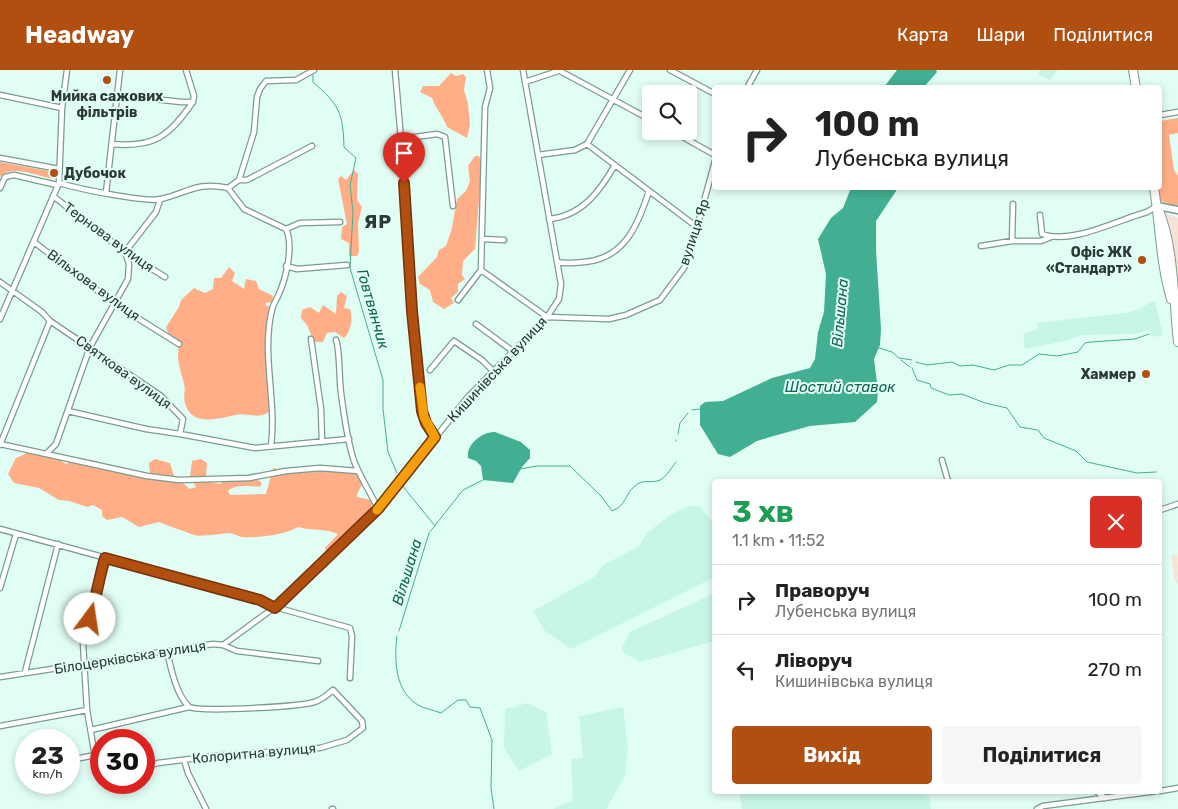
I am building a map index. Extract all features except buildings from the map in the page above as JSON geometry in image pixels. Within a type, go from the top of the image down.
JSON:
[{"type":"main road","points":[[1133,70],[1136,85]]},
{"type":"main road","points":[[1154,190],[1157,206],[1156,220],[1173,286],[1178,342]]},
{"type":"main road","points":[[1157,206],[1178,210]]},
{"type":"street","points":[[0,319],[58,184],[62,108],[67,70]]},
{"type":"street","points":[[106,193],[120,70]]},
{"type":"street","points":[[112,144],[125,145],[152,142],[169,130],[192,102],[194,96],[186,70]]},
{"type":"street","points":[[239,180],[254,132],[260,89],[266,81],[296,80],[314,70]]},
{"type":"street","points":[[395,70],[412,311],[422,411],[426,423],[435,437]]},
{"type":"street","points":[[458,300],[481,270],[485,107],[490,88],[487,70]]},
{"type":"street","name":"Кишинівська вулиця","points":[[223,645],[275,608],[378,509],[468,397],[547,317],[559,299],[562,289],[522,70]]},
{"type":"street","points":[[525,82],[560,70],[642,115]]},
{"type":"street","points":[[538,156],[575,150],[587,144],[630,70]]},
{"type":"street","points":[[670,70],[712,92]]},
{"type":"street","points":[[749,85],[757,70]]},
{"type":"street","points":[[0,95],[62,108]]},
{"type":"street","points":[[117,95],[192,102]]},
{"type":"street","points":[[1162,115],[1178,112]]},
{"type":"street","points":[[400,139],[437,134],[445,138],[453,206]]},
{"type":"street","points":[[688,140],[712,153]]},
{"type":"street","points":[[587,144],[698,227]]},
{"type":"street","points":[[228,188],[239,180],[247,180],[312,146]]},
{"type":"street","points":[[0,158],[59,169]]},
{"type":"street","points":[[549,219],[565,216],[582,208],[597,193],[615,165]]},
{"type":"street","name":"вулиця Яр","points":[[547,317],[609,319],[626,315],[660,300],[684,268],[698,227],[712,173]]},
{"type":"street","points":[[0,188],[6,177],[14,175],[106,193],[160,200],[194,188],[219,186],[228,188],[244,209],[286,229],[300,223],[340,222]]},
{"type":"street","points":[[557,262],[589,261],[616,251],[628,239],[635,227],[649,191]]},
{"type":"street","name":"Тернова вулиця","points":[[53,196],[125,252],[165,277]]},
{"type":"street","points":[[48,453],[56,444],[90,347],[128,279],[130,264],[125,252],[156,212],[160,200]]},
{"type":"street","points":[[1012,241],[1013,204]]},
{"type":"street","points":[[1040,215],[1042,234],[1051,237],[1070,237],[1147,212],[1157,206]]},
{"type":"street","points":[[271,446],[272,402],[267,347],[271,311],[278,296],[286,266],[288,249],[286,229]]},
{"type":"street","points":[[981,246],[1012,241],[1041,241],[1051,237]]},
{"type":"street","points":[[483,239],[504,240]]},
{"type":"street","name":"Вільхова вулиця","points":[[34,242],[115,304],[179,344]]},
{"type":"street","points":[[286,266],[297,268],[347,266]]},
{"type":"street","points":[[481,270],[547,317]]},
{"type":"street","name":"Святкова вулиця","points":[[0,282],[11,292],[42,312],[50,321],[161,396],[179,412],[183,419],[180,434]]},
{"type":"street","points":[[50,321],[0,444],[147,476],[179,480],[249,478],[277,472],[320,468],[358,471]]},
{"type":"street","points":[[476,324],[514,352]]},
{"type":"street","points":[[311,339],[321,409],[322,442]]},
{"type":"street","points":[[336,340],[339,347],[338,363],[341,393],[349,439],[358,471],[378,509]]},
{"type":"street","points":[[430,370],[454,341],[482,360],[494,372]]},
{"type":"street","points":[[68,411],[146,429],[246,448],[349,439]]},
{"type":"street","points":[[942,460],[947,479]]},
{"type":"street","points":[[1162,509],[1178,504]]},
{"type":"street","points":[[0,529],[260,600],[275,608],[350,628],[350,678]]},
{"type":"street","points":[[0,588],[16,534]]},
{"type":"street","points":[[25,672],[58,544]]},
{"type":"street","points":[[90,730],[83,664],[83,643],[96,597],[96,585],[105,558]]},
{"type":"street","name":"Білоцерківська вулиця","points":[[0,677],[213,644],[223,645],[237,651],[318,661]]},
{"type":"street","points":[[94,729],[189,708],[183,699],[172,672],[167,651]]},
{"type":"street","name":"Колоритна вулиця","points":[[155,765],[184,760],[286,749],[320,748],[347,740],[363,728],[362,721],[339,693],[333,690],[312,703],[238,709],[201,710],[189,708]]},
{"type":"street","points":[[0,726],[87,710]]},
{"type":"street","points":[[184,760],[188,773],[206,809]]},
{"type":"street","points":[[1162,790],[1178,788]]},
{"type":"street","points":[[1100,794],[1105,798]]},
{"type":"street","points":[[1037,809],[1043,806],[1135,794]]},
{"type":"shaded area","points":[[1040,70],[1058,70],[1050,80],[1038,74]]},
{"type":"shaded area","points":[[451,73],[456,76],[463,74],[466,77],[464,90],[468,104],[470,125],[467,138],[447,127],[432,98],[420,92],[423,86],[439,86]]},
{"type":"shaded area","points":[[1178,118],[1178,133],[1169,135],[1174,170],[1178,176],[1178,207],[1160,201],[1158,190],[1162,190],[1162,121]]},
{"type":"shaded area","points":[[475,156],[479,156],[482,163],[475,249],[463,261],[462,275],[465,279],[458,284],[458,292],[451,298],[454,303],[444,309],[433,302],[430,290],[420,284],[418,277],[437,257],[439,250],[446,246],[452,228],[457,199],[466,191],[470,181],[468,166]]},
{"type":"shaded area","points":[[0,162],[49,171],[52,179],[18,171],[5,173],[0,177]]},
{"type":"shaded area","points":[[354,170],[358,174],[357,200],[362,207],[358,223],[359,252],[357,256],[349,256],[349,243],[341,239],[342,227],[347,224],[338,179],[341,176],[346,180]]},
{"type":"shaded area","points":[[1166,213],[1178,218],[1178,281],[1173,245],[1164,215]]},
{"type":"shaded area","points":[[229,267],[235,273],[232,281],[244,289],[246,279],[256,281],[259,289],[273,296],[272,302],[266,303],[266,306],[272,307],[274,310],[270,320],[267,346],[269,412],[256,416],[239,414],[206,420],[193,416],[188,411],[184,398],[185,386],[178,360],[178,340],[168,333],[166,327],[179,307],[181,300],[194,288],[205,293],[213,289],[214,278],[221,278]]},
{"type":"shaded area","points":[[341,292],[347,296],[344,308],[350,309],[351,312],[351,325],[346,336],[344,338],[335,332],[327,333],[323,342],[314,342],[307,325],[301,318],[302,310],[310,307],[319,313],[323,305],[336,314],[337,296]]},
{"type":"shaded area","points":[[1155,301],[1163,335],[1153,337],[1150,330],[1133,334],[1083,335],[1065,341],[1025,349],[1023,334],[1038,329],[1037,323],[1125,313],[1137,310]]},
{"type":"shaded area","points":[[32,451],[56,457],[66,464],[78,458],[97,461],[106,467],[150,474],[149,463],[155,459],[170,463],[174,476],[190,489],[196,487],[190,477],[192,461],[201,459],[207,463],[206,477],[210,482],[220,484],[226,480],[258,480],[262,483],[260,487],[235,487],[228,491],[230,495],[266,494],[273,468],[290,473],[346,471],[355,473],[361,478],[362,483],[357,497],[372,500],[371,509],[351,531],[326,552],[325,548],[338,534],[298,527],[279,534],[256,537],[242,537],[232,533],[200,536],[159,522],[139,527],[122,517],[107,520],[102,516],[102,510],[93,505],[87,507],[59,500],[39,488],[14,483],[8,474],[16,458]]},
{"type":"shaded area","points":[[689,506],[700,506],[710,520],[712,520],[712,578],[571,649],[545,631],[533,611],[594,577],[602,566],[639,546],[647,533],[670,515]]},
{"type":"shaded area","points":[[1171,555],[1177,555],[1178,584],[1175,581]]},
{"type":"shaded area","points":[[712,594],[712,642],[640,662],[624,653],[622,647],[630,632]]},
{"type":"shaded area","points":[[528,703],[546,712],[552,754],[519,771],[504,748],[505,709]]},
{"type":"shaded area","points":[[623,707],[628,747],[625,776],[606,809],[553,809],[573,800],[571,759],[583,758],[579,716]]},
{"type":"shaded area","points":[[740,794],[922,794],[929,796],[931,809],[742,809]]},
{"type":"water","points":[[897,70],[936,70],[937,72],[926,85],[886,85]]},
{"type":"water","name":"Шостий ставок","points":[[850,190],[897,190],[876,221],[881,329],[880,345],[874,359],[878,391],[877,402],[855,422],[810,426],[757,441],[730,457],[718,454],[700,425],[700,406],[705,402],[723,401],[772,378],[810,368],[815,359],[818,332],[824,312],[826,274],[818,239],[831,218],[843,208]]},
{"type":"water","points":[[495,432],[521,442],[530,450],[530,458],[522,467],[513,483],[483,480],[481,466],[476,461],[468,458],[470,448],[476,440],[485,434]]},
{"type":"waterway","name":"Говтвянчик","points":[[313,75],[313,82],[329,97],[338,110],[341,117],[344,147],[356,158],[350,185],[353,212],[350,268],[383,380],[383,409],[388,452],[397,473]]},
{"type":"waterway","points":[[916,362],[927,365],[952,362],[960,366],[973,365],[994,370],[1009,365],[1022,365],[1039,354],[1057,356],[1078,352],[1085,343],[1135,339],[1149,334]]},
{"type":"waterway","points":[[879,348],[892,352],[899,358],[912,360]]},
{"type":"waterway","points":[[901,360],[910,367]]},
{"type":"waterway","points":[[912,368],[917,380],[930,384],[931,388],[949,395],[962,394],[985,403],[1007,408],[1020,427],[1038,430],[1044,438],[1076,451],[1087,462],[1137,473],[1156,472]]},
{"type":"waterway","name":"Вільшана","points":[[692,410],[700,409]]},
{"type":"waterway","name":"Вільшана","points":[[678,434],[680,423],[688,413]]},
{"type":"waterway","name":"Вільшана","points":[[520,469],[537,466],[570,466],[601,496],[612,511],[623,503],[635,486],[643,482],[660,480],[676,462]]},
{"type":"waterway","name":"Вільшана","points":[[399,631],[429,533],[463,490],[483,480]]},
{"type":"waterway","name":"Говтвянчик","points":[[401,482],[435,526]]},
{"type":"waterway","name":"Вільшана","points":[[397,636],[396,665],[398,675],[400,684],[410,699],[418,705],[441,713],[458,700],[466,700],[470,707],[480,708],[492,740],[491,788],[494,809]]},
{"type":"slow traffic","points":[[377,510],[435,437],[426,423],[422,411],[420,387]]},
{"type":"place","name":"Мийка сажових фільтрів","points":[[107,80]]},
{"type":"place","name":"Дубочок","points":[[54,173]]},
{"type":"place","name":"Офіс ЖК «Стандарт»","points":[[1142,260]]},
{"type":"place","name":"Хаммер","points":[[1146,374]]},
{"type":"district","name":"ЯР","points":[[378,221]]},
{"type":"route","points":[[90,619],[96,597],[96,585],[105,558],[260,600],[275,608],[378,509],[435,437],[426,423],[422,411],[412,311],[404,183]]}]
